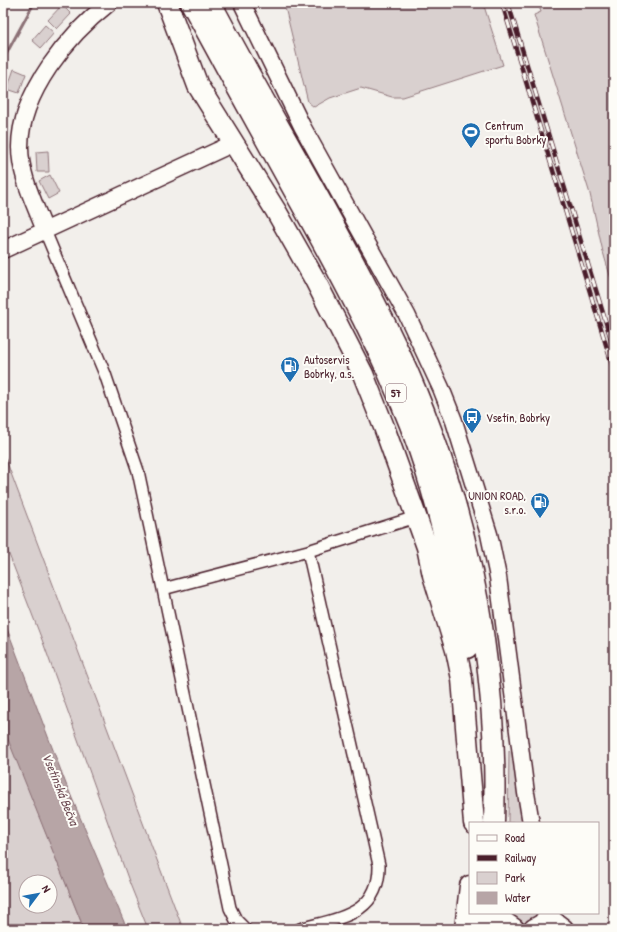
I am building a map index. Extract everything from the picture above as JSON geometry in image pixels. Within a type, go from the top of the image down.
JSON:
[{"type":"highway","points":[[167,3],[198,86],[213,114],[234,142],[276,211],[343,333],[366,380],[427,546],[433,575],[447,619],[462,679],[475,822]]},
{"type":"highway","name":"57","points":[[191,3],[355,303],[386,369],[418,449],[445,537],[469,658],[475,721],[475,822]]},
{"type":"highway","name":"57","points":[[211,3],[360,274],[397,350],[436,444],[463,533],[487,654],[493,720],[495,786],[494,822]]},
{"type":"highway","points":[[495,786],[500,822]]},
{"type":"highway","points":[[465,929],[469,895]]},
{"type":"highway","points":[[485,929],[487,914]]},
{"type":"highway","points":[[500,914],[504,922],[514,929]]},
{"type":"main road","points":[[242,3],[302,126],[407,315],[433,369],[454,422],[487,527],[498,577],[531,822]]},
{"type":"main road","points":[[44,231],[24,175],[20,147],[26,114],[48,69],[82,28],[108,4]]},
{"type":"main road","points":[[3,250],[234,142]]},
{"type":"street","points":[[44,231],[106,374],[135,463],[230,908],[236,920],[245,929]]},
{"type":"street","points":[[163,589],[308,551],[416,517]]},
{"type":"street","points":[[300,929],[354,912],[366,904],[375,892],[380,878],[379,865],[308,551]]},
{"type":"green space","points":[[284,3],[483,3],[503,65],[403,97],[392,97],[361,88],[330,98],[314,107],[308,102]]},
{"type":"green space","points":[[538,3],[614,3],[614,289],[603,252],[590,194],[534,15],[541,12]]},
{"type":"green space","points":[[62,5],[71,14],[57,29],[48,20]]},
{"type":"green space","points":[[45,25],[54,33],[41,48],[32,40]]},
{"type":"green space","points":[[14,69],[26,74],[19,93],[7,89]]},
{"type":"green space","points":[[48,151],[49,172],[37,172],[36,152]]},
{"type":"green space","points":[[50,175],[59,193],[48,199],[39,181]]},
{"type":"green space","points":[[3,452],[183,929],[148,929],[130,884],[44,645],[3,539]]},
{"type":"green space","points":[[3,725],[84,929],[3,929]]},
{"type":"green space","points":[[509,751],[512,752],[523,822],[508,822]]},
{"type":"green space","points":[[507,914],[544,914],[526,925],[518,922]]},
{"type":"water","name":"Vsetínská Bečva","points":[[3,618],[66,784],[127,929],[84,929],[3,727]]},
{"type":"waterway","points":[[3,70],[4,58],[34,3]]},
{"type":"waterway","points":[[3,190],[5,223]]},
{"type":"railway","points":[[502,3],[614,371]]},
{"type":"railway","points":[[508,3],[614,349]]},
{"type":"place","name":"Centrum sportu Bobrky","points":[[471,149]]},
{"type":"place","name":"Autoservis Bobrky, a.s.","points":[[290,383]]},
{"type":"place","name":"Vsetín, Bobrky","points":[[472,434]]},
{"type":"place","name":"UNION ROAD, s.r.o.","points":[[540,519]]}]
